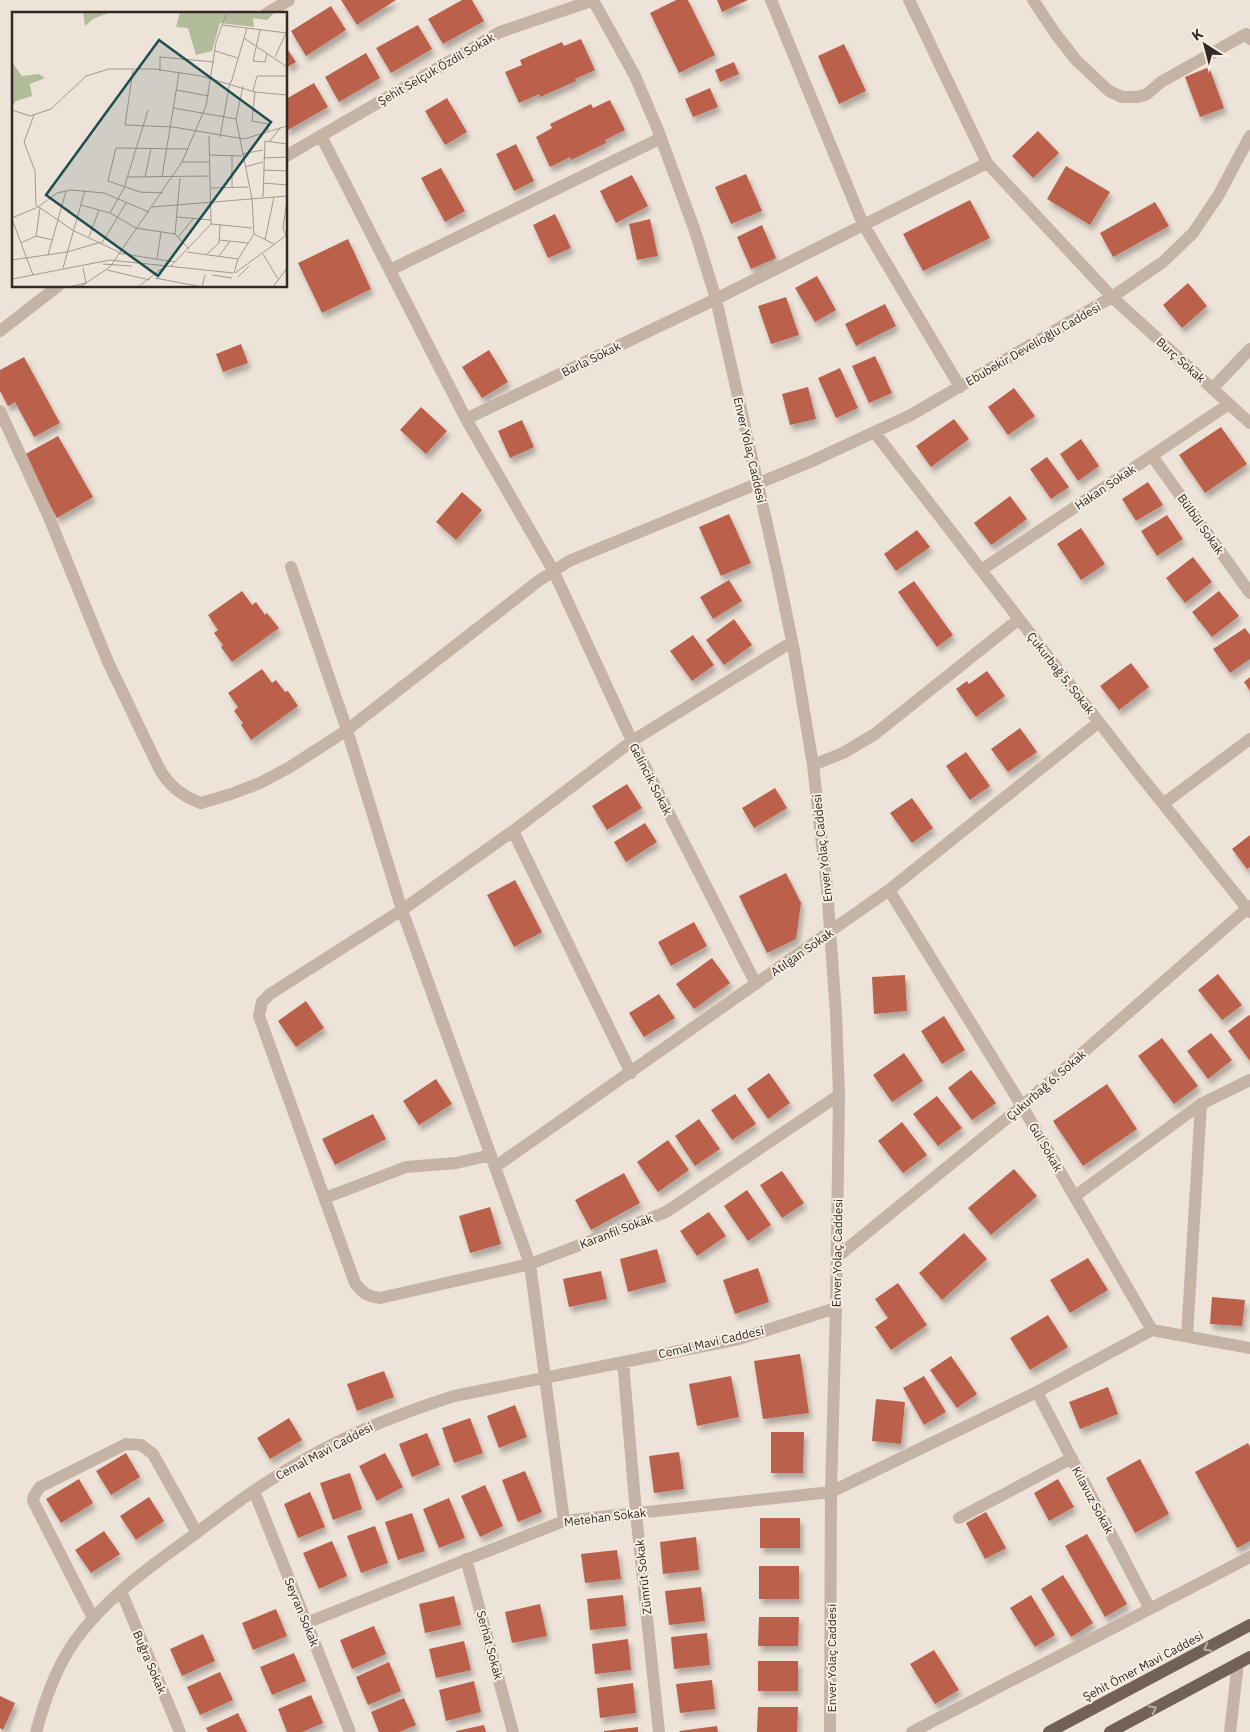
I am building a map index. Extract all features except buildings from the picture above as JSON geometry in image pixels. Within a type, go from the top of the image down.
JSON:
[{"type":"main road","name":"Şehit Ömer Mavi Caddesi","points":[[1050,1732],[1250,1625]]},
{"type":"main road","points":[[1110,1732],[1250,1657]]},
{"type":"street","points":[[269,12],[289,0]]},
{"type":"street","name":"Şehit Selçuk Özdil Sokak","points":[[288,155],[500,32],[594,0]]},
{"type":"street","name":"Enver Yolaç Caddesi","points":[[594,0],[635,76],[661,138],[695,231],[716,299],[792,642],[813,765],[827,888],[836,1014],[839,1095],[831,1492],[830,1732]]},
{"type":"street","points":[[771,0],[863,224],[960,386]]},
{"type":"street","name":"Burç Sokak","points":[[910,0],[987,163],[1112,297],[1250,423]]},
{"type":"street","points":[[1033,0],[1076,60],[1109,92],[1122,97],[1138,97],[1147,94],[1161,82],[1246,34],[1250,39]]},
{"type":"street","name":"Gelincik Sokak","points":[[321,136],[466,419],[553,570],[632,741],[756,984]]},
{"type":"street","name":"Ebubekir Develioğlu Caddesi","points":[[0,411],[48,515],[108,662],[159,768],[172,787],[182,795],[201,804],[260,783],[290,767],[347,730],[553,570],[586,553],[810,462],[911,415],[1112,297],[1163,262],[1193,233],[1218,196],[1250,136]]},
{"type":"street","points":[[390,270],[661,138]]},
{"type":"street","name":"Barla Sokak","points":[[466,419],[716,299],[987,163]]},
{"type":"street","points":[[0,332],[55,288]]},
{"type":"street","points":[[1212,389],[1250,349]]},
{"type":"street","name":"Hakan Sokak","points":[[981,570],[1229,404]]},
{"type":"street","name":"Çukurbağ 5. Sokak","points":[[874,433],[1099,722],[1249,909]]},
{"type":"street","name":"Bülbül Sokak","points":[[1152,456],[1250,593]]},
{"type":"street","points":[[291,567],[347,730],[402,910],[530,1264],[564,1521]]},
{"type":"street","points":[[813,765],[843,753],[875,734],[1019,619]]},
{"type":"street","points":[[493,1161],[406,1166],[325,1198],[261,1023],[260,1008],[262,1002],[270,994],[402,910],[513,831],[632,741],[792,642]]},
{"type":"street","name":"Atılgan Sokak","points":[[493,1161],[631,1072],[830,933],[889,890],[1099,722]]},
{"type":"street","points":[[1164,804],[1250,739]]},
{"type":"street","points":[[513,831],[631,1072]]},
{"type":"street","name":"Gül Sokak","points":[[889,890],[1022,1106],[1152,1330]]},
{"type":"street","name":"Çukurbağ 6. Sokak","points":[[837,1257],[1022,1106],[1249,909]]},
{"type":"street","points":[[1075,1196],[1201,1104],[1250,1080]]},
{"type":"street","name":"Karanfil Sokak","points":[[325,1198],[356,1283],[364,1294],[380,1298],[530,1264],[666,1212],[839,1095]]},
{"type":"street","points":[[1187,1336],[1201,1104]]},
{"type":"street","name":"Cemal Mavi Caddesi","points":[[36,1732],[46,1695],[74,1643],[93,1618],[120,1591],[152,1565],[254,1491],[340,1440],[415,1408],[454,1396],[739,1339],[836,1308]]},
{"type":"street","points":[[1152,1330],[1250,1348]]},
{"type":"street","name":"Metehan Sokak","points":[[306,1623],[564,1521],[831,1492],[1037,1392],[1152,1330]]},
{"type":"street","name":"Zümrüt Sokak","points":[[623,1362],[636,1513],[659,1732]]},
{"type":"street","name":"Kılavuz Sokak","points":[[1037,1392],[1150,1609]]},
{"type":"street","points":[[93,1618],[33,1501],[36,1491],[40,1487],[126,1444],[141,1445],[153,1454],[197,1533]]},
{"type":"street","points":[[959,1518],[1072,1458]]},
{"type":"street","name":"Seyran Sokak","points":[[254,1491],[350,1732]]},
{"type":"street","points":[[912,1732],[1250,1557]]},
{"type":"street","name":"Serhat Sokak","points":[[466,1559],[513,1732]]},
{"type":"street","name":"Buğra Sokak","points":[[120,1591],[180,1732]]},
{"type":"street","points":[[1230,1732],[1238,1663]]}]
